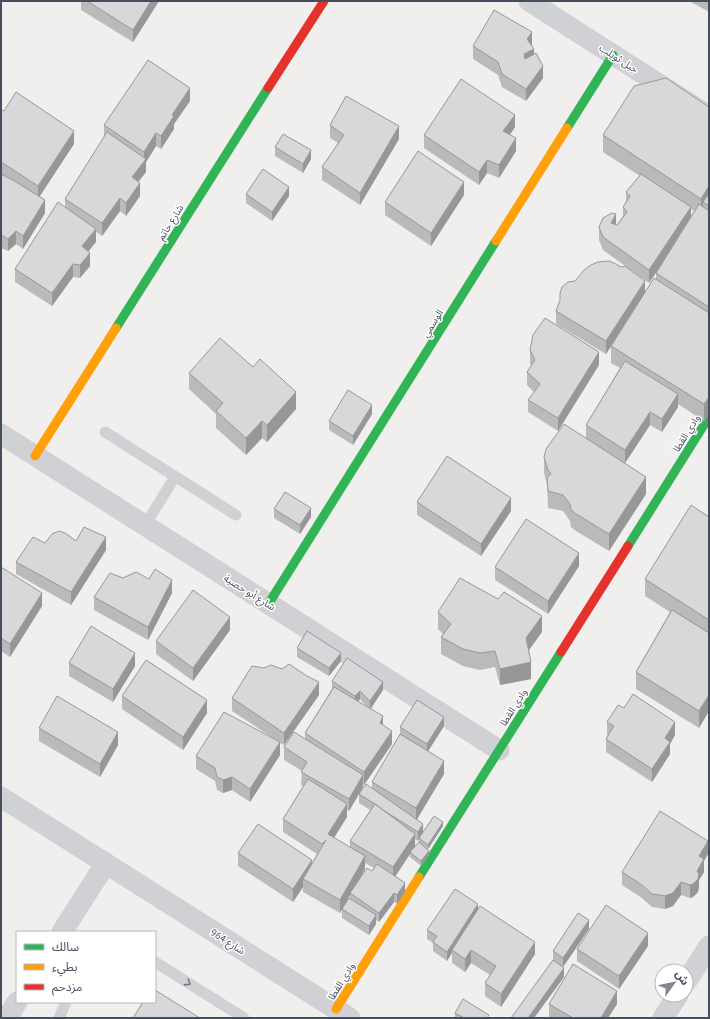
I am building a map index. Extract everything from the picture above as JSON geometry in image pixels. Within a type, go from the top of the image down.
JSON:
[{"type":"street","name":"شارع حاتم","points":[[35,456],[324,1]]},
{"type":"street","name":"جبل ثويلب","points":[[529,1],[709,116]]},
{"type":"street","name":"الوسمي","points":[[269,604],[613,55]]},
{"type":"street","name":"وادي القطا","points":[[343,1014],[499,750],[709,417]]},
{"type":"street","name":"شارع أبو حصية","points":[[1,434],[499,750]]},
{"type":"street","name":"شارع 964","points":[[1,797],[343,1014]]},
{"type":"street","points":[[63,931],[106,863]]},
{"type":"street","points":[[694,969],[709,946]]},
{"type":"street","points":[[7,1018],[16,1003]]},
{"type":"street","points":[[663,1018],[673,1003]]},
{"type":"lane","points":[[105,432],[236,516]]},
{"type":"lane","points":[[145,525],[175,477]]},
{"type":"lane","points":[[156,963],[244,1018]]},
{"type":"lane","points":[[60,1018],[66,1003]]},
{"type":"building","points":[[87,1],[151,1],[133,30]]},
{"type":"building","points":[[494,10],[532,32],[527,39],[534,49],[524,54],[525,59],[536,53],[543,66],[526,89],[502,74],[498,62],[473,46]]},
{"type":"building","points":[[148,60],[190,88],[172,115],[174,116],[161,136],[156,133],[144,152],[104,125]]},
{"type":"building","points":[[666,78],[709,107],[709,186],[701,199],[603,135],[634,86]]},
{"type":"building","points":[[461,79],[515,115],[503,131],[516,138],[499,165],[487,160],[479,172],[424,135]]},
{"type":"building","points":[[16,92],[74,131],[38,186],[1,162],[1,109],[4,111]]},
{"type":"building","points":[[346,96],[399,126],[360,193],[322,167],[344,135],[330,125]]},
{"type":"building","points":[[107,132],[146,159],[132,177],[140,183],[126,203],[120,198],[102,223],[65,199]]},
{"type":"building","points":[[283,134],[311,150],[303,164],[275,147]]},
{"type":"building","points":[[418,151],[464,182],[431,233],[385,202]]},
{"type":"building","points":[[263,169],[289,187],[272,212],[246,194]]},
{"type":"building","points":[[1,174],[45,200],[23,236],[16,231],[8,239],[1,235]]},
{"type":"building","points":[[641,174],[691,207],[649,270],[603,237],[599,227],[603,218],[612,213],[616,214],[611,223],[617,225],[627,212],[623,207],[630,196],[626,192]]},
{"type":"building","points":[[709,194],[709,206],[703,202]]},
{"type":"building","points":[[58,202],[96,229],[82,246],[90,253],[80,265],[73,264],[52,293],[15,269]]},
{"type":"building","points":[[699,204],[709,211],[709,307],[656,273]]},
{"type":"building","points":[[609,261],[621,267],[625,266],[645,281],[606,341],[556,311],[560,300],[562,287],[568,282],[575,281],[585,269],[591,265],[598,262]]},
{"type":"building","points":[[654,278],[709,313],[709,397],[704,404],[611,346]]},
{"type":"building","points":[[545,318],[599,352],[558,418],[528,400],[540,384],[527,372],[535,360],[530,350],[533,335]]},
{"type":"building","points":[[220,338],[253,367],[260,359],[296,392],[267,425],[262,421],[246,438],[216,411],[223,403],[189,373]]},
{"type":"building","points":[[625,361],[678,394],[662,419],[650,412],[625,450],[586,425]]},
{"type":"building","points":[[348,390],[372,405],[353,436],[329,421]]},
{"type":"building","points":[[564,424],[646,477],[609,534],[571,510],[570,504],[563,495],[548,491],[547,478],[551,474],[548,470],[544,457],[546,449]]},
{"type":"building","points":[[447,456],[511,498],[481,544],[417,502]]},
{"type":"building","points":[[285,492],[311,508],[300,525],[274,509]]},
{"type":"building","points":[[691,505],[709,517],[709,620],[645,579]]},
{"type":"building","points":[[526,519],[579,553],[548,601],[495,567]]},
{"type":"building","points":[[84,527],[106,537],[71,592],[16,562],[33,537],[45,543],[52,534],[59,531],[65,533],[76,541]]},
{"type":"building","points":[[1,567],[42,593],[10,644],[1,638]]},
{"type":"building","points":[[155,569],[172,580],[148,627],[94,597],[110,573],[123,578],[136,572],[149,579]]},
{"type":"building","points":[[460,578],[498,599],[504,592],[542,616],[526,638],[531,662],[500,669],[495,651],[480,653],[463,649],[441,637],[451,624],[438,612]]},
{"type":"building","points":[[193,590],[230,617],[193,668],[156,641]]},
{"type":"building","points":[[672,610],[709,633],[709,695],[699,711],[636,672]]},
{"type":"building","points":[[91,626],[135,653],[113,689],[69,663]]},
{"type":"building","points":[[307,631],[341,653],[329,668],[297,648]]},
{"type":"building","points":[[347,658],[383,682],[370,701],[360,691],[355,696],[332,681]]},
{"type":"building","points":[[146,660],[207,700],[183,737],[122,696]]},
{"type":"building","points":[[289,664],[319,682],[284,733],[232,698],[252,666],[264,668],[271,665],[282,669]]},
{"type":"building","points":[[334,687],[383,716],[380,723],[392,731],[364,772],[305,733]]},
{"type":"building","points":[[633,694],[675,722],[665,738],[670,742],[652,769],[606,739],[614,726],[607,722],[618,705],[624,708]]},
{"type":"building","points":[[57,696],[118,732],[100,764],[39,728]]},
{"type":"building","points":[[417,700],[444,717],[427,744],[400,727]]},
{"type":"building","points":[[224,712],[280,742],[250,789],[232,777],[223,780],[217,777],[215,768],[196,756]]},
{"type":"building","points":[[294,732],[363,775],[349,799],[301,772],[307,762],[284,747]]},
{"type":"building","points":[[400,734],[444,761],[416,808],[372,782]]},
{"type":"building","points":[[308,779],[347,804],[328,834],[365,856],[340,900],[303,879],[326,840],[322,844],[283,819]]},
{"type":"building","points":[[366,784],[423,824],[418,832],[359,794]]},
{"type":"building","points":[[375,804],[415,834],[393,867],[350,841]]},
{"type":"building","points":[[660,811],[708,841],[699,856],[704,859],[697,871],[699,874],[698,879],[690,885],[681,882],[673,893],[665,896],[652,894],[642,885],[622,872]]},
{"type":"building","points":[[434,816],[443,822],[428,845],[419,838]]},
{"type":"building","points":[[258,824],[312,860],[293,889],[238,853]]},
{"type":"building","points":[[419,842],[429,851],[421,861],[410,852]]},
{"type":"building","points":[[377,864],[405,883],[397,895],[394,893],[379,913],[350,893],[367,868],[372,871]]},
{"type":"building","points":[[455,889],[478,904],[447,952],[433,942],[437,936],[427,930]]},
{"type":"building","points":[[349,898],[376,915],[369,926],[342,909]]},
{"type":"building","points":[[606,905],[648,933],[619,976],[577,949]]},
{"type":"building","points":[[480,906],[535,942],[501,994],[485,983],[496,966],[471,950],[465,959],[452,950]]},
{"type":"building","points":[[578,913],[589,920],[563,958],[553,951]]},
{"type":"building","points":[[553,960],[564,968],[528,1018],[511,1018]]},
{"type":"building","points":[[573,964],[617,991],[601,1018],[573,1018],[549,1004]]},
{"type":"building","points":[[156,991],[200,1018],[133,1018],[142,1003],[156,1003]]},
{"type":"building","points":[[463,999],[489,1015],[487,1018],[464,1018],[455,1013]]},
{"type":"traffic: fast","points":[[567,128],[613,55]]},
{"type":"traffic: fast","points":[[116,328],[268,88]]},
{"type":"traffic: fast","points":[[269,603],[496,241]]},
{"type":"traffic: fast","points":[[628,546],[709,417]]},
{"type":"traffic: fast","points":[[419,877],[561,652]]},
{"type":"traffic: slow","points":[[496,241],[567,128]]},
{"type":"traffic: slow","points":[[35,456],[116,328]]},
{"type":"traffic: slow","points":[[336,1009],[419,877]]},
{"type":"traffic: jam","points":[[268,88],[324,1]]},
{"type":"traffic: jam","points":[[561,652],[628,546]]}]
